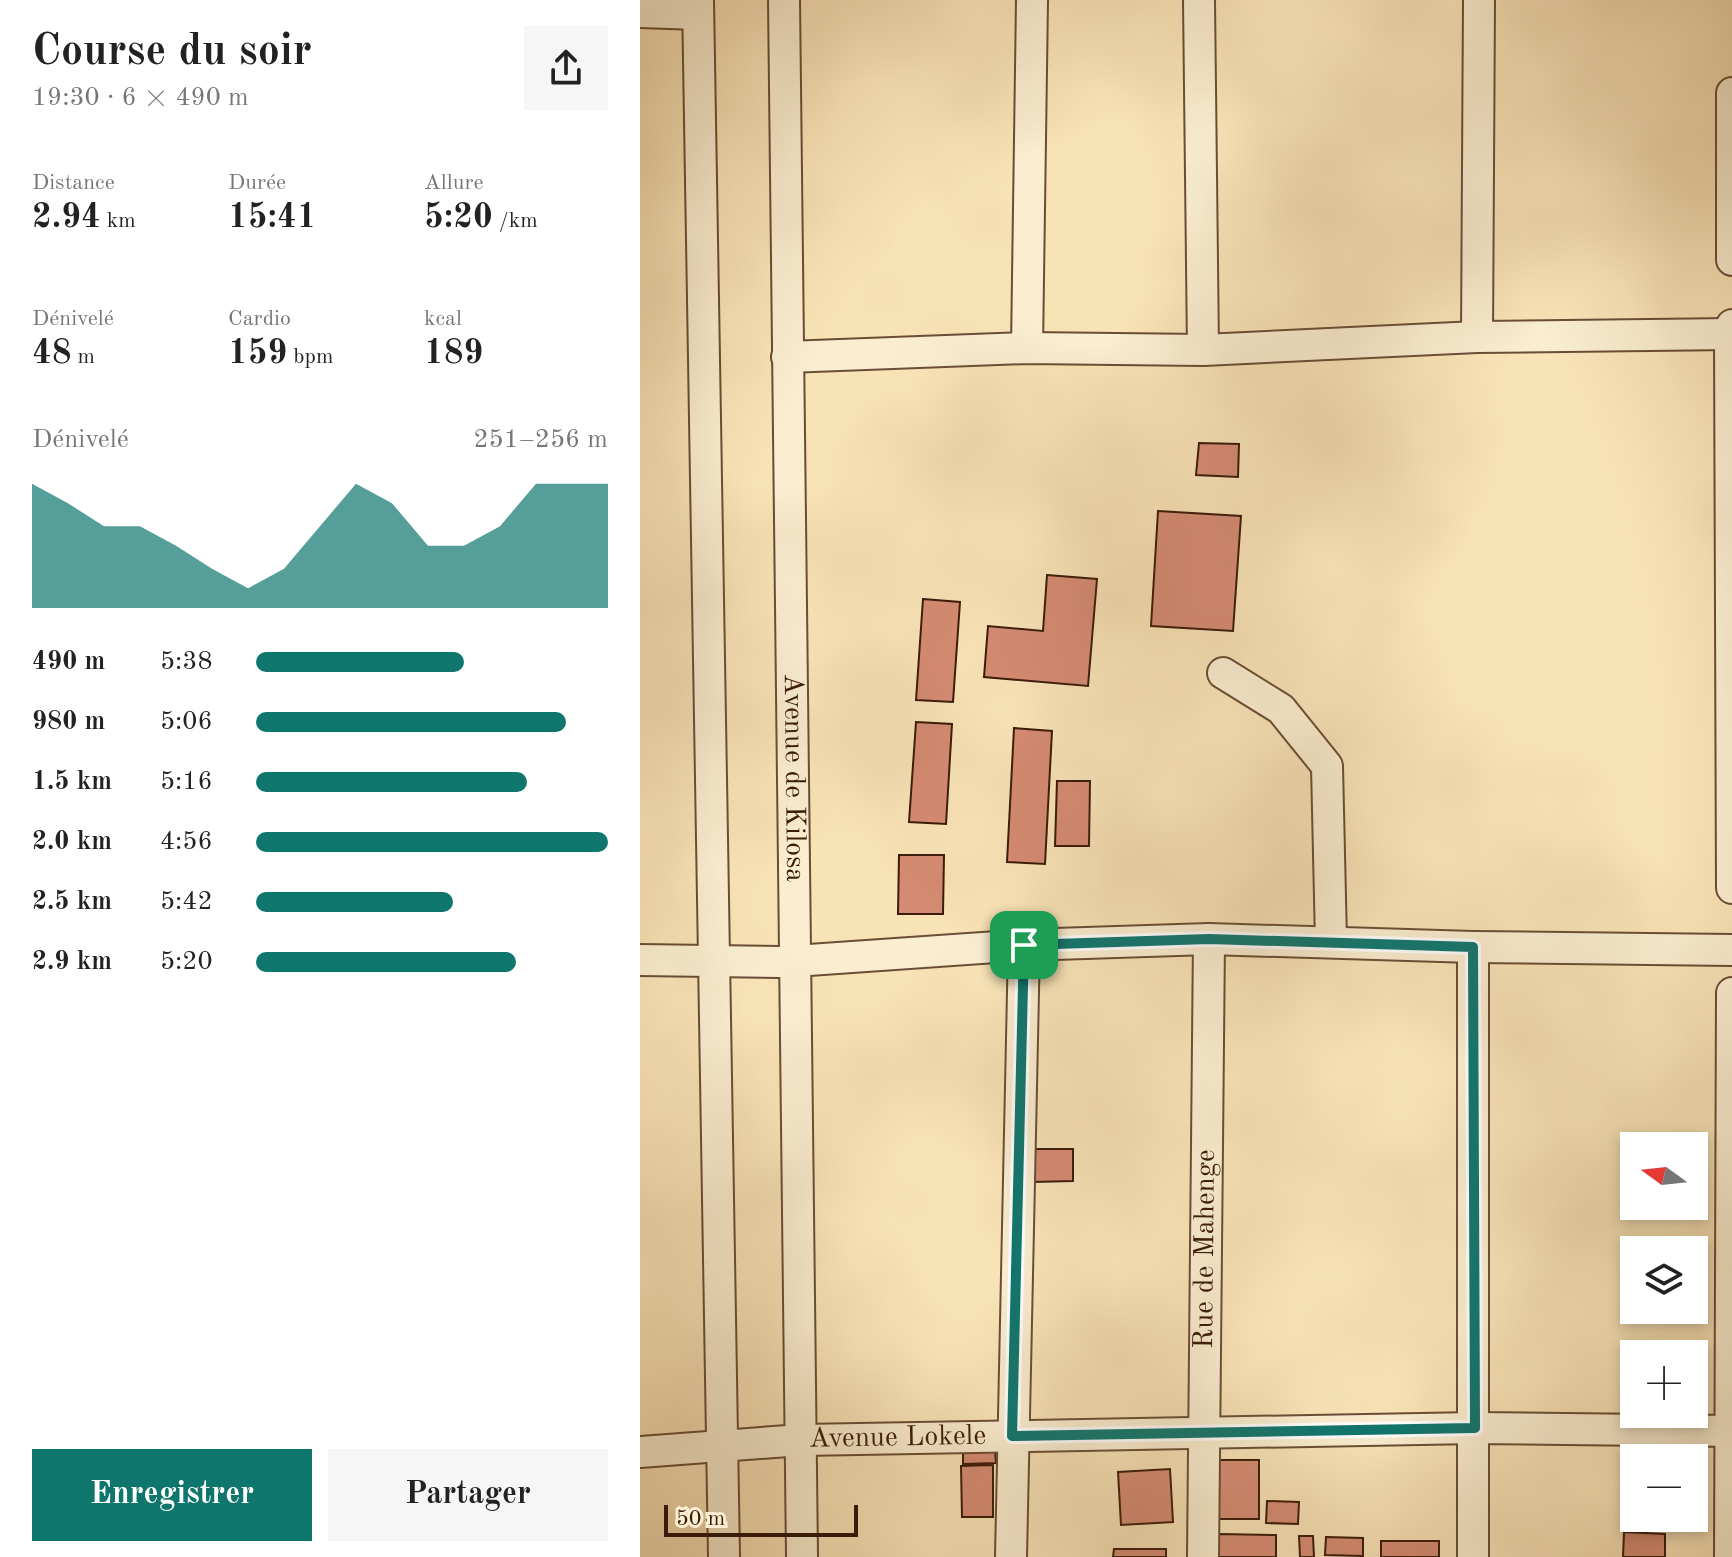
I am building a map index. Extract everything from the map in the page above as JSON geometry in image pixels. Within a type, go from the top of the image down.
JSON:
[{"type":"street","name":"Avenue de Kilosa","points":[[784,0],[802,1557]]},
{"type":"street","points":[[1027,348],[1032,0]]},
{"type":"street","points":[[1199,0],[1203,350]]},
{"type":"street","points":[[1477,337],[1479,0]]},
{"type":"street","points":[[640,12],[698,7],[724,1557]]},
{"type":"street","points":[[1732,93],[1732,260]]},
{"type":"street","points":[[787,357],[1027,348],[1203,350],[1477,337],[1731,331],[1732,888]]},
{"type":"street","points":[[1223,673],[1281,709],[1327,766],[1331,942]]},
{"type":"street","points":[[640,960],[795,960],[1024,945],[1209,939],[1473,947],[1732,950]]},
{"type":"street","name":"Rue de Mahenge","points":[[1203,1557],[1209,939]]},
{"type":"street","points":[[1011,1557],[1024,945]]},
{"type":"street","points":[[1473,947],[1473,1557]]},
{"type":"street","points":[[1730,1557],[1732,993]]},
{"type":"street","name":"Avenue Lokele","points":[[640,1452],[801,1440],[1475,1428],[1731,1431]]},
{"type":"building","points":[[1199,443],[1239,444],[1238,477],[1196,475]]},
{"type":"building","points":[[1158,511],[1241,516],[1233,631],[1151,626]]},
{"type":"building","points":[[1047,575],[1097,579],[1088,686],[984,677],[988,626],[1043,631]]},
{"type":"building","points":[[923,599],[960,602],[953,702],[916,700]]},
{"type":"building","points":[[916,722],[952,724],[946,824],[909,822]]},
{"type":"building","points":[[1014,728],[1052,731],[1045,864],[1007,862]]},
{"type":"building","points":[[1057,781],[1090,781],[1089,846],[1055,846]]},
{"type":"building","points":[[899,855],[944,855],[943,914],[898,914]]},
{"type":"building","points":[[1031,1149],[1073,1149],[1073,1181],[1032,1182]]},
{"type":"building","points":[[995,1451],[996,1463],[963,1464],[963,1452]]},
{"type":"building","points":[[1208,1460],[1259,1460],[1259,1519],[1207,1519]]},
{"type":"building","points":[[993,1465],[993,1517],[962,1517],[961,1466]]},
{"type":"building","points":[[1170,1469],[1173,1522],[1121,1525],[1118,1472]]},
{"type":"building","points":[[1267,1501],[1299,1502],[1298,1524],[1266,1523]]},
{"type":"building","points":[[1624,1532],[1665,1534],[1665,1557],[1623,1557]]},
{"type":"building","points":[[1219,1534],[1276,1535],[1276,1557],[1219,1557]]},
{"type":"building","points":[[1299,1536],[1313,1536],[1314,1557],[1300,1557]]},
{"type":"building","points":[[1326,1537],[1363,1538],[1363,1556],[1325,1555]]},
{"type":"building","points":[[1381,1541],[1439,1541],[1439,1557],[1381,1557]]},
{"type":"building","points":[[1114,1549],[1166,1549],[1166,1557],[1113,1557]]},
{"type":"route","points":[[1209,939],[1473,947],[1475,1428],[1012,1436],[1024,945],[1209,939]]}]
